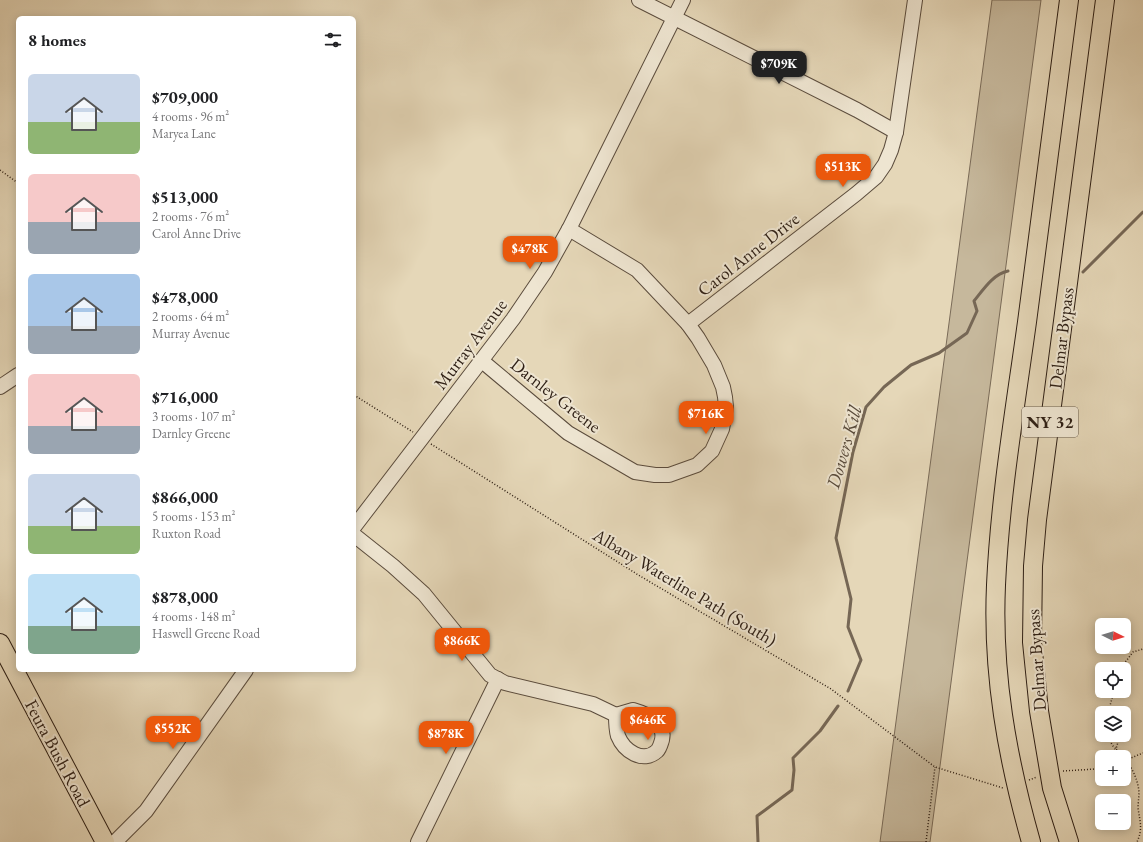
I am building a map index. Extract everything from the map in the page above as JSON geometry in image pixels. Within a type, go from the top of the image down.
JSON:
[{"type":"main road","name":"Delmar Bypass","points":[[1031,842],[1009,759],[1002,713],[998,669],[996,586],[1006,480],[1069,0]]},
{"type":"main road","name":"Delmar Bypass","points":[[1069,842],[1052,788],[1039,711],[1032,642],[1033,566],[1037,520],[1105,0]]},
{"type":"main road","name":"Feura Bush Road","points":[[0,643],[105,842]]},
{"type":"street","points":[[639,0],[857,110],[896,132]]},
{"type":"street","name":"Murray Avenue","points":[[356,524],[482,361],[545,272],[683,0]]},
{"type":"street","name":"Carol Anne Drive","points":[[688,324],[876,177],[885,164],[896,132],[915,0]]},
{"type":"street","name":"Darnley Greene","points":[[482,361],[568,434],[635,472],[655,475],[669,475],[697,465],[706,457],[719,439],[726,407],[723,387],[714,365],[688,324],[637,270],[568,229]]},
{"type":"street","points":[[0,387],[16,376]]},
{"type":"street","points":[[356,537],[394,566],[424,594],[481,665],[498,680],[593,704],[616,714]]},
{"type":"street","points":[[115,842],[146,811],[245,672]]},
{"type":"street","points":[[418,842],[498,680]]},
{"type":"path","points":[[0,170],[16,182]]},
{"type":"path","name":"Albany Waterline Path (South)","points":[[356,396],[640,576],[831,689],[935,767],[997,788],[1007,788]]},
{"type":"path","points":[[1125,662],[1133,652],[1143,649]]},
{"type":"path","points":[[1111,742],[1116,749]]},
{"type":"path","points":[[1116,749],[1118,742]]},
{"type":"path","points":[[1131,758],[1143,753]]},
{"type":"path","points":[[926,842],[935,767]]},
{"type":"path","points":[[1131,768],[1134,772],[1139,792],[1138,808],[1142,826],[1142,832],[1137,842]]},
{"type":"path","points":[[1062,771],[1095,769]]},
{"type":"path","points":[[1025,781],[1042,776]]},
{"type":"shaded area","points":[[992,0],[1041,0],[930,842],[880,842]]},
{"type":"waterway","name":"Dowers Kill","points":[[1083,272],[1143,212]]},
{"type":"waterway","name":"Dowers Kill","points":[[848,691],[861,660],[848,627],[851,599],[836,538],[853,452],[866,407],[884,387],[911,365],[939,353],[967,333],[977,311],[974,301],[993,279],[1008,271]]},
{"type":"waterway","name":"Dowers Kill","points":[[758,842],[757,816],[792,790],[794,770],[793,758],[820,731],[838,706]]}]
